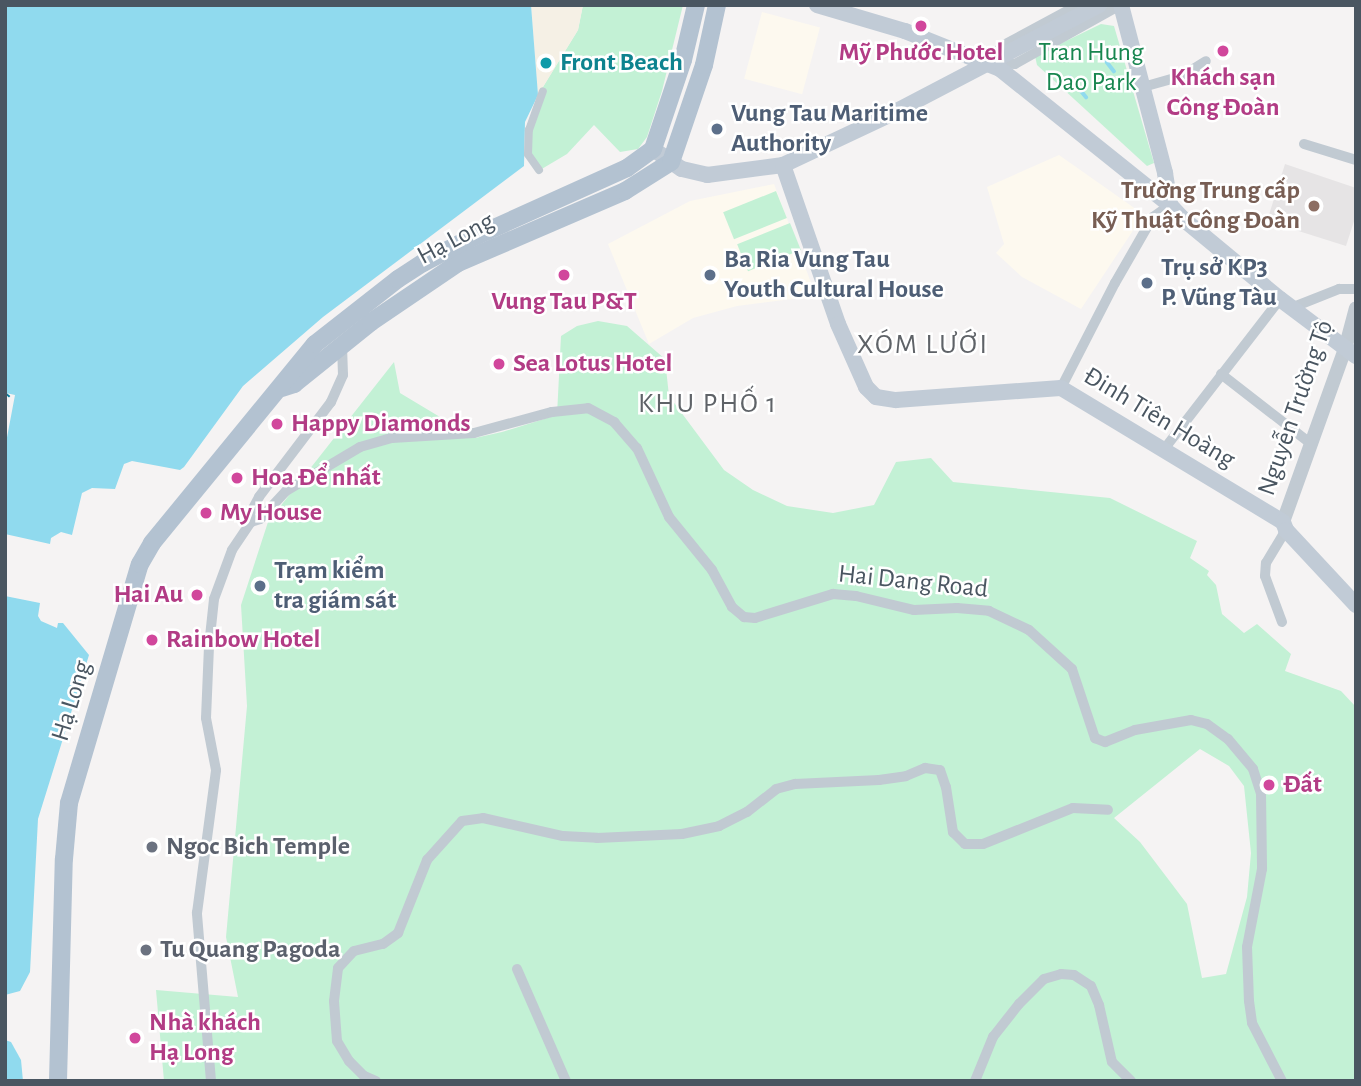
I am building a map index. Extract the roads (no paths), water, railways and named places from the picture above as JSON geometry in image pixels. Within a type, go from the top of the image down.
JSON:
[{"type":"main road","points":[[696,5],[683,61],[653,149],[682,169],[707,174],[783,165],[1099,5]]},
{"type":"main road","points":[[671,162],[704,65],[717,5]]},
{"type":"main road","points":[[817,5],[905,31],[989,62],[1170,205],[1285,304],[1350,352]]},
{"type":"main road","points":[[1121,5],[1170,205]]},
{"type":"main road","name":"Hạ Long","points":[[282,388],[293,384],[453,257],[627,168],[653,149]]},
{"type":"main road","name":"Hạ Long","points":[[58,1081],[64,859],[69,803],[140,564],[152,543],[188,496],[282,388],[291,370],[332,331],[398,279],[625,191],[671,162]]},
{"type":"main road","name":"Đinh Tiên Hoàng","points":[[783,165],[838,324],[866,387],[876,397],[896,400],[1062,388],[1165,448],[1285,526],[1356,605]]},
{"type":"main road","points":[[332,331],[342,346]]},
{"type":"street","points":[[989,62],[1002,46],[1078,5]]},
{"type":"street","points":[[989,62],[1015,64],[1121,5]]},
{"type":"street","points":[[1143,88],[1182,76],[1206,61]]},
{"type":"street","points":[[539,170],[528,154],[529,130],[543,91]]},
{"type":"street","points":[[1304,144],[1356,160]]},
{"type":"street","points":[[1062,388],[1115,283],[1153,217],[1170,205]]},
{"type":"street","points":[[1165,448],[1221,374],[1285,304],[1339,289],[1356,289]]},
{"type":"street","name":"Nguyễn Trường Tộ","points":[[1285,526],[1310,443],[1350,352],[1356,309]]},
{"type":"street","points":[[211,1081],[197,913],[216,770],[206,718],[214,599],[232,550],[251,522],[250,514],[259,497],[331,402],[344,376],[342,346]]},
{"type":"street","points":[[1221,374],[1310,443]]},
{"type":"street","name":"Hai Dang Road","points":[[251,522],[260,519],[286,491],[359,447],[392,438],[474,433],[552,412],[588,408],[614,422],[637,448],[669,517],[712,570],[732,607],[744,617],[755,618],[833,594],[856,596],[914,610],[957,608],[989,611],[1029,630],[1072,669],[1094,738],[1105,741],[1135,730],[1180,721],[1207,724],[1228,739],[1247,760],[1261,794],[1262,869],[1247,947],[1249,1001],[1252,1023],[1282,1081]]},
{"type":"street","points":[[1282,622],[1265,576],[1266,563],[1285,526]]},
{"type":"street","points":[[376,1081],[364,1076],[349,1061],[337,1041],[334,1001],[338,968],[354,951],[383,944],[398,933],[427,860],[462,821],[483,818],[563,836],[597,838],[682,834],[719,826],[747,812],[776,789],[795,784],[878,780],[906,776],[925,768],[940,770],[946,787],[953,832],[965,844],[983,844],[1073,808],[1108,810]]},
{"type":"street","points":[[517,969],[566,1081]]},
{"type":"street","points":[[975,1081],[993,1037],[1019,1004],[1044,979],[1061,974],[1074,975],[1091,986],[1100,1005],[1112,1062],[1131,1081]]},
{"type":"water","points":[[5,5],[531,5],[538,95],[525,122],[524,166],[323,317],[243,386],[180,470],[132,461],[124,464],[115,489],[92,488],[82,493],[72,535],[61,532],[51,538],[50,544],[5,534],[5,448],[15,395],[6,393],[5,397]]},
{"type":"water","points":[[5,596],[40,603],[38,616],[41,621],[57,628],[58,623],[63,623],[89,655],[38,819],[30,972],[20,991],[5,995]]},
{"type":"water","points":[[5,1040],[11,1042],[21,1060],[23,1081],[5,1081]]},
{"type":"waterway","points":[[1100,53],[1114,71]]},
{"type":"waterway","points":[[1070,77],[1086,97]]},
{"type":"place","name":"Mỹ Phước Hotel","points":[[921,26]]},
{"type":"place","name":"Khách sạn Công Đoàn","points":[[1223,51]]},
{"type":"place","name":"Front Beach","points":[[546,63]]},
{"type":"place","name":"Vung Tau Maritime Authority","points":[[717,129]]},
{"type":"place","name":"Trường Trung cấp Kỹ Thuật Công Đoàn","points":[[1314,206]]},
{"type":"place","name":"Vung Tau P&T","points":[[564,275]]},
{"type":"place","name":"Ba Ria Vung Tau Youth Cultural House","points":[[710,275]]},
{"type":"place","name":"Trụ sở KP3 P. Vũng Tàu","points":[[1147,283]]},
{"type":"place","name":"Sea Lotus Hotel","points":[[499,364]]},
{"type":"place","name":"Happy Diamonds","points":[[277,424]]},
{"type":"place","name":"Hoa Để nhất","points":[[237,478]]},
{"type":"place","name":"My House","points":[[206,513]]},
{"type":"place","name":"Trạm kiểm tra giám sát","points":[[260,586]]},
{"type":"place","name":"Hai Au","points":[[197,595]]},
{"type":"place","name":"Rainbow Hotel","points":[[152,640]]},
{"type":"place","name":"Đất","points":[[1269,785]]},
{"type":"place","name":"Ngoc Bich Temple","points":[[152,847]]},
{"type":"place","name":"Tu Quang Pagoda","points":[[146,950]]},
{"type":"place","name":"Nhà khách Hạ Long","points":[[135,1038]]},
{"type":"district","name":"XÓM LƯỚI","points":[[923,345]]},
{"type":"district","name":"KHU PHỐ 1","points":[[708,404]]},
{"type":"park label","name":"Tran Hung Dao Park","points":[[1091,68]]}]
